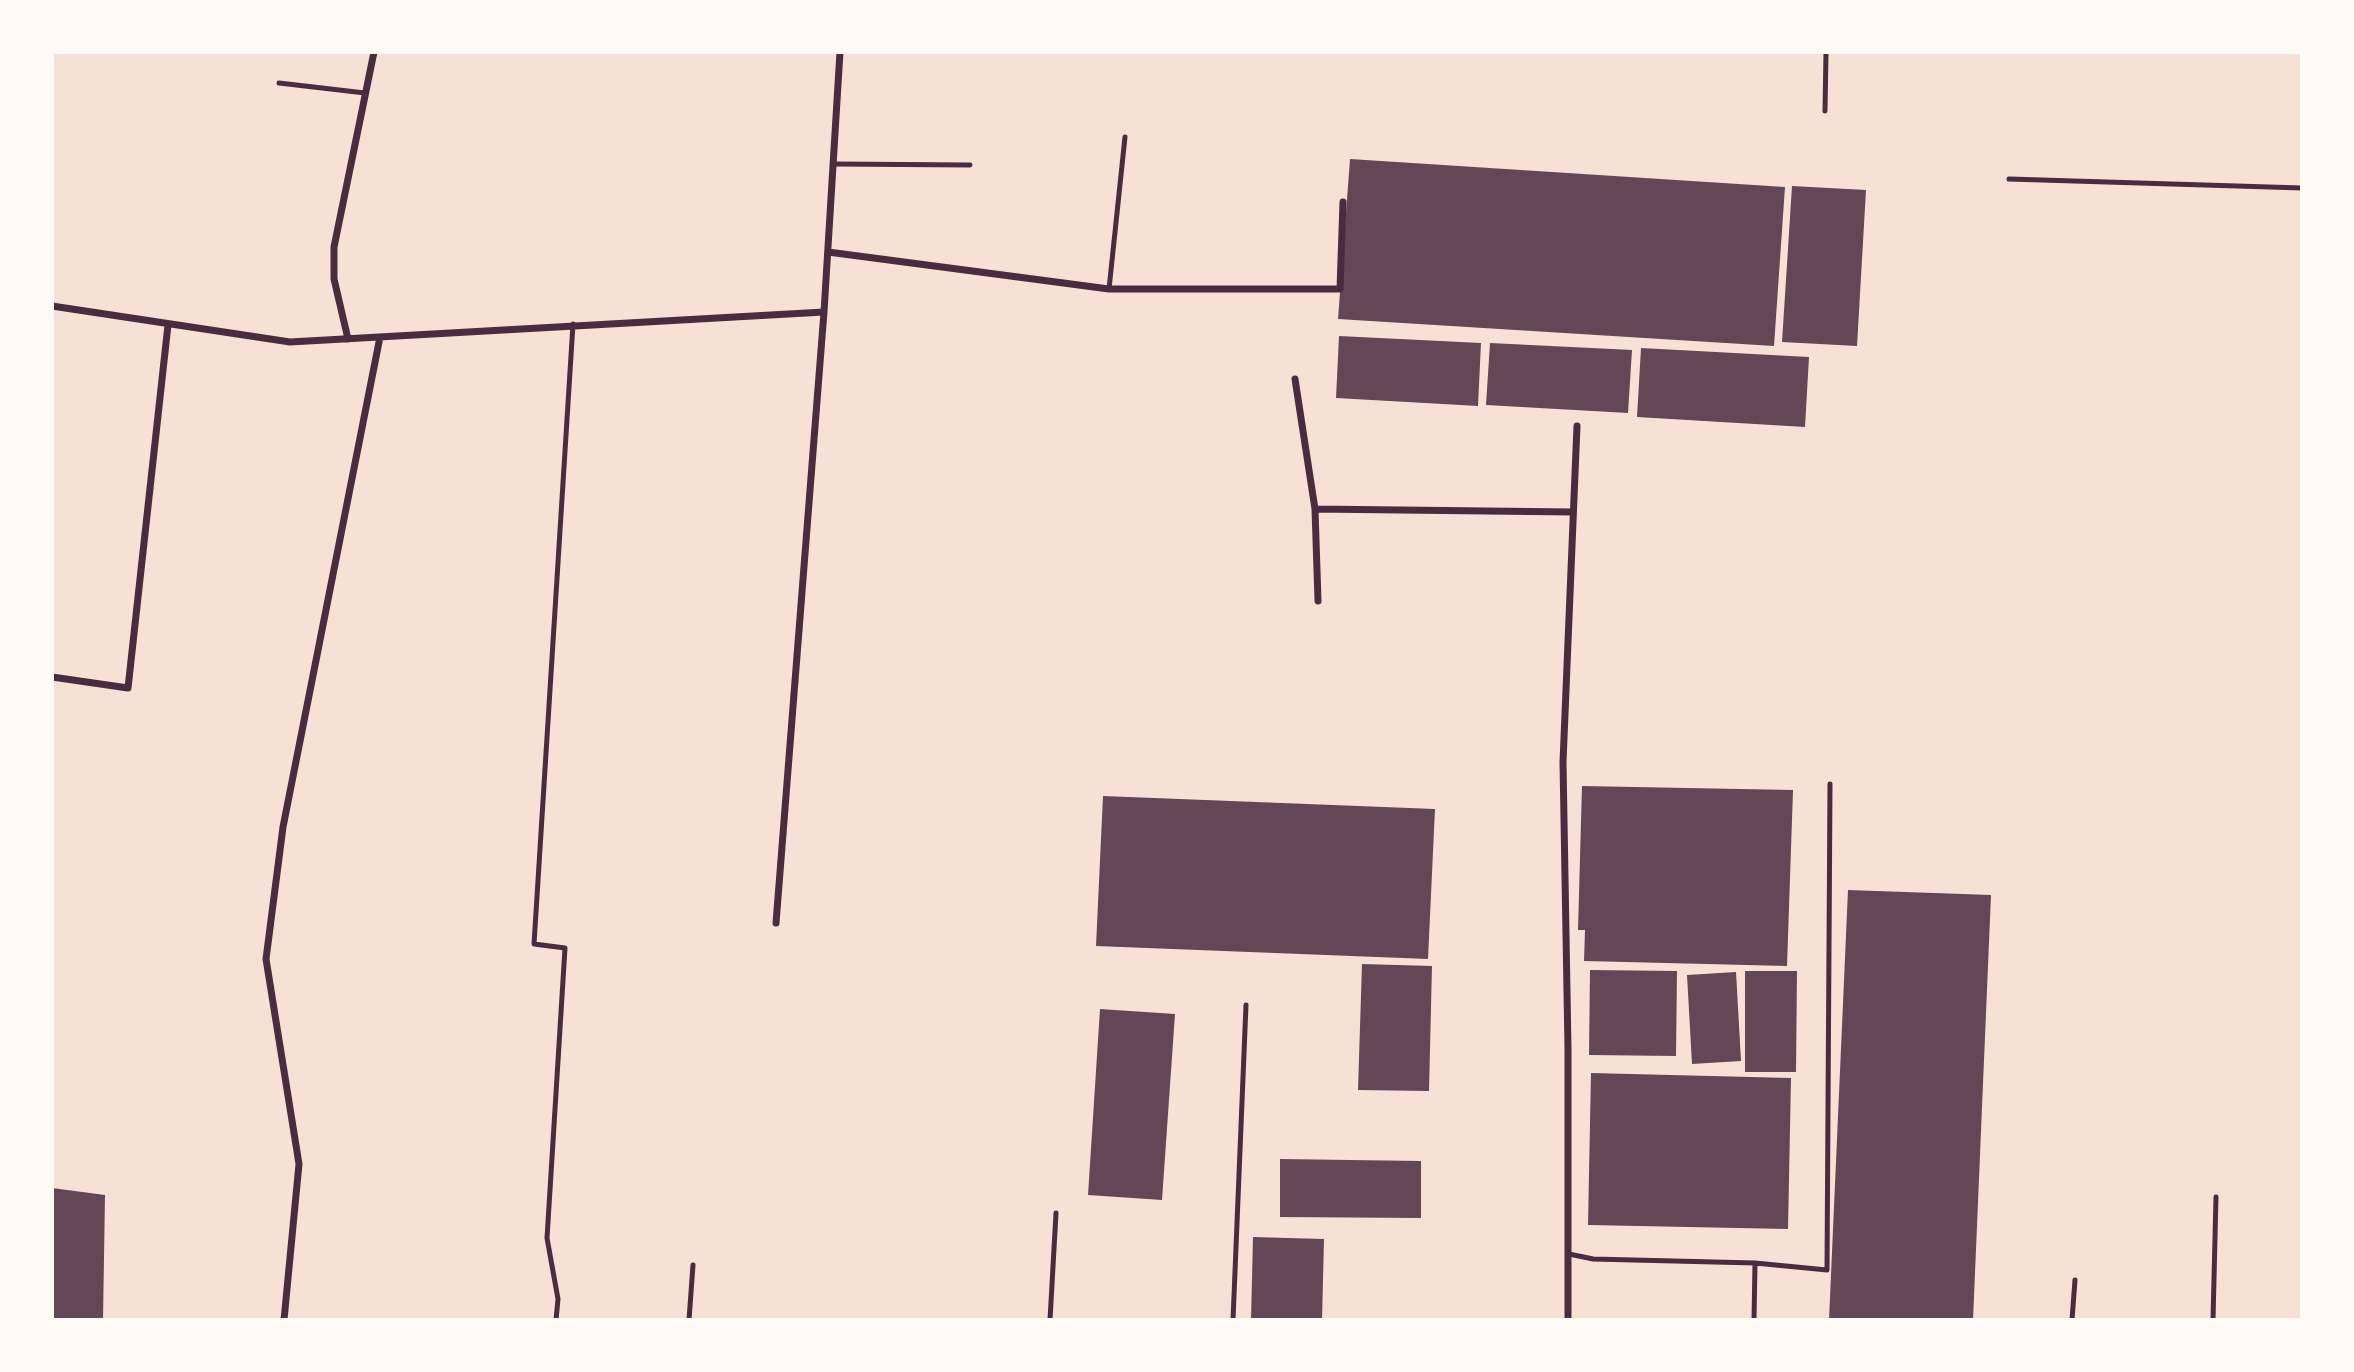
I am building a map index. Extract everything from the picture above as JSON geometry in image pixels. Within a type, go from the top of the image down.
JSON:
[{"type":"street","points":[[348,339],[336,290],[334,247],[374,52]]},
{"type":"street","points":[[776,923],[824,312],[840,52]]},
{"type":"street","points":[[828,253],[1109,289],[1340,289],[1343,202]]},
{"type":"street","points":[[52,306],[290,341],[824,312]]},
{"type":"street","points":[[52,677],[128,688],[168,325]]},
{"type":"street","points":[[284,1320],[299,1164],[266,959],[283,827],[380,337]]},
{"type":"street","points":[[1295,379],[1315,509],[1318,601]]},
{"type":"street","points":[[1568,1320],[1563,762],[1577,426]]},
{"type":"street","points":[[1315,509],[1572,512]]},
{"type":"lane","points":[[1825,111],[1826,52]]},
{"type":"lane","points":[[279,83],[365,93]]},
{"type":"lane","points":[[1109,289],[1125,137]]},
{"type":"lane","points":[[834,164],[970,165]]},
{"type":"lane","points":[[2010,179],[2301,188]]},
{"type":"lane","points":[[556,1320],[558,1299],[547,1238],[565,948],[534,944],[573,324]]},
{"type":"lane","points":[[1569,1254],[1593,1259],[1755,1263],[1827,1270],[1830,784]]},
{"type":"lane","points":[[1233,1320],[1246,1005]]},
{"type":"lane","points":[[2213,1320],[2216,1197]]},
{"type":"lane","points":[[1050,1320],[1056,1213]]},
{"type":"lane","points":[[1754,1320],[1755,1263]]},
{"type":"lane","points":[[689,1320],[693,1265]]},
{"type":"lane","points":[[2072,1320],[2075,1280]]},
{"type":"building","points":[[1350,159],[1785,187],[1774,346],[1338,319]]},
{"type":"building","points":[[1792,186],[1866,190],[1857,346],[1782,342]]},
{"type":"building","points":[[1339,336],[1481,343],[1478,406],[1336,398]]},
{"type":"building","points":[[1490,343],[1632,350],[1628,413],[1486,405]]},
{"type":"building","points":[[1641,348],[1809,357],[1805,427],[1637,417]]},
{"type":"building","points":[[1582,786],[1793,790],[1787,966],[1584,961],[1585,930],[1578,930]]},
{"type":"building","points":[[1103,796],[1435,809],[1428,959],[1096,946]]},
{"type":"building","points":[[1848,890],[1991,895],[1973,1320],[1829,1320]]},
{"type":"building","points":[[1362,964],[1432,966],[1429,1091],[1358,1090]]},
{"type":"building","points":[[1590,970],[1677,971],[1676,1056],[1589,1055]]},
{"type":"building","points":[[1745,971],[1797,971],[1796,1072],[1745,1072]]},
{"type":"building","points":[[1736,972],[1741,1061],[1692,1064],[1687,975]]},
{"type":"building","points":[[1100,1009],[1175,1014],[1162,1200],[1088,1195]]},
{"type":"building","points":[[1591,1073],[1791,1078],[1788,1229],[1588,1225]]},
{"type":"building","points":[[1280,1159],[1421,1161],[1421,1218],[1280,1217]]},
{"type":"building","points":[[52,1188],[105,1195],[103,1320],[52,1320]]},
{"type":"building","points":[[1253,1237],[1324,1239],[1322,1320],[1251,1320]]}]
